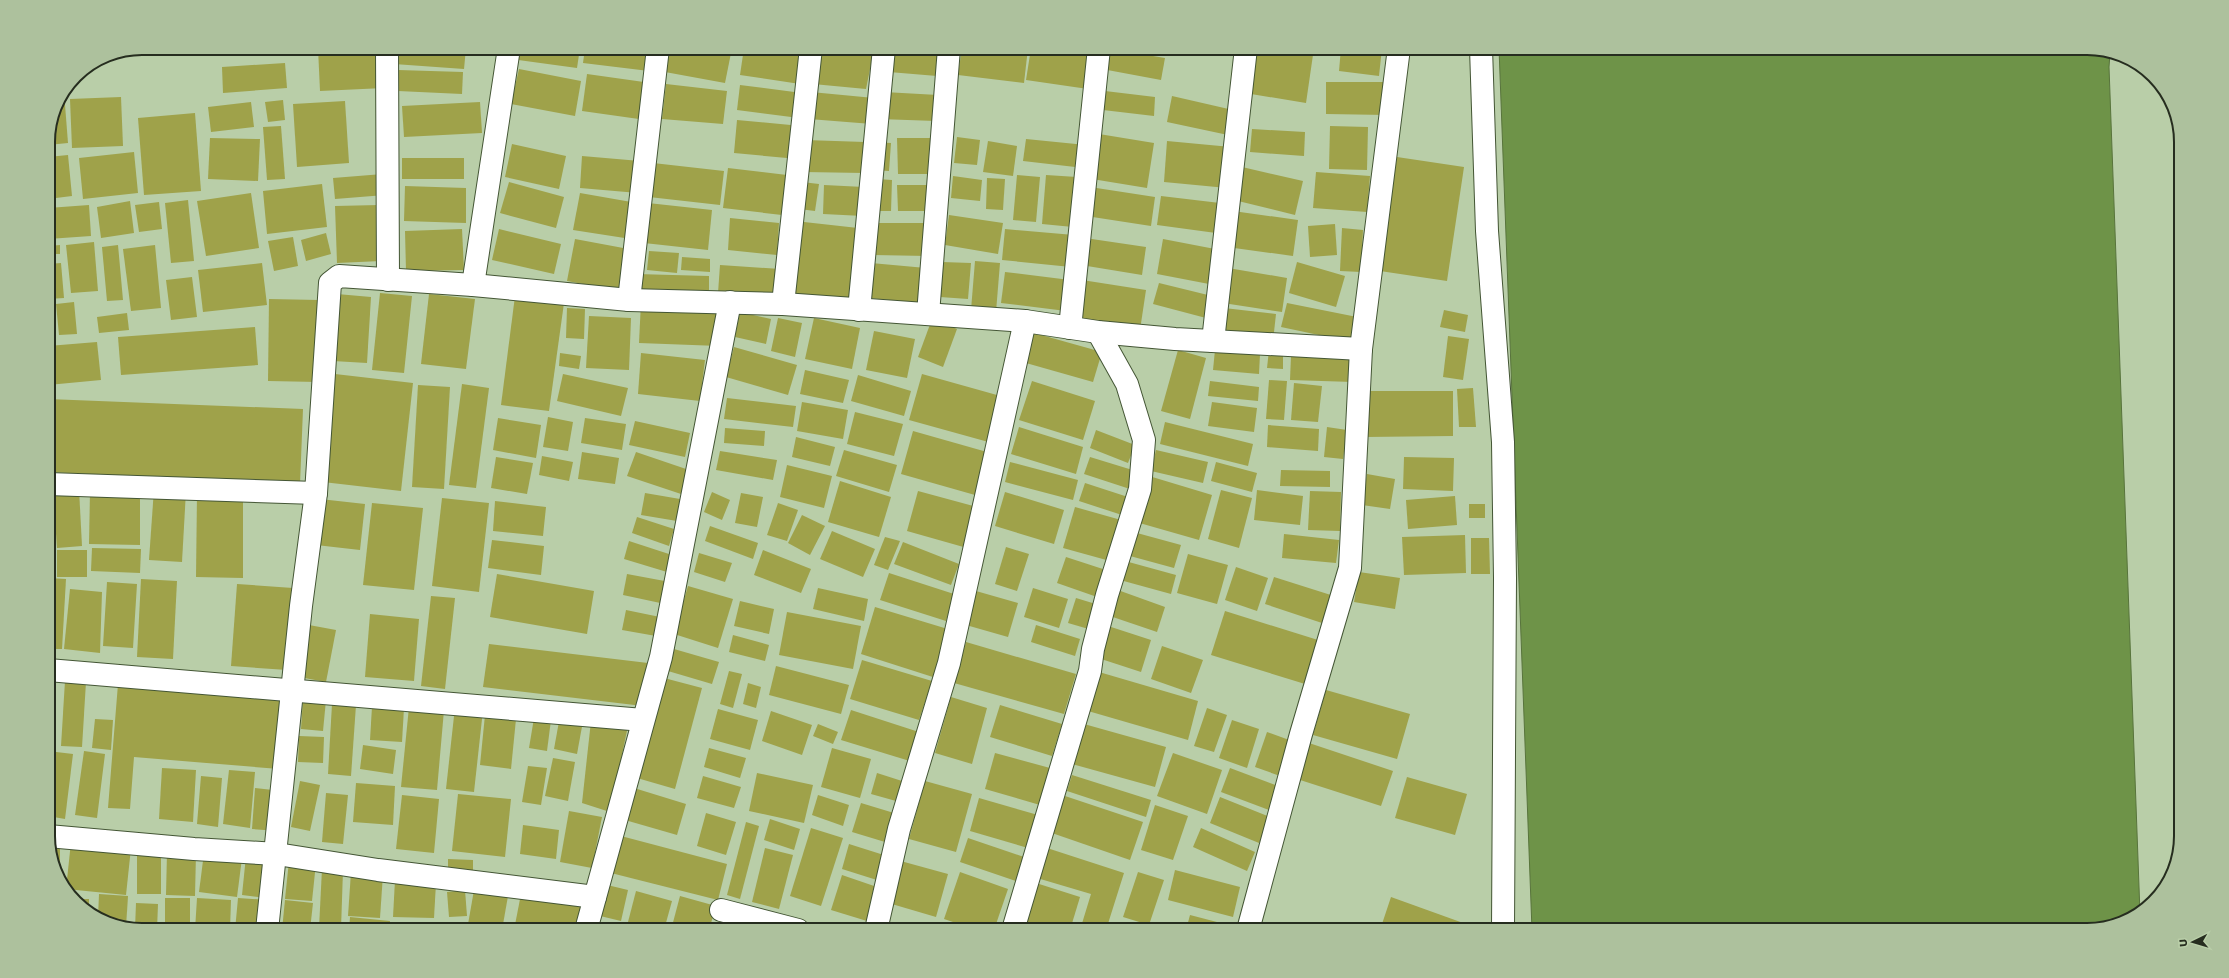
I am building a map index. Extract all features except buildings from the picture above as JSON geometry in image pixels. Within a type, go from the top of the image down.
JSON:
[{"type":"street","points":[[387,55],[388,280]]},
{"type":"street","points":[[474,285],[508,55]]},
{"type":"street","points":[[630,300],[657,55]]},
{"type":"street","points":[[783,304],[810,55]]},
{"type":"street","points":[[859,310],[883,55]]},
{"type":"street","points":[[928,314],[949,55]]},
{"type":"street","points":[[1070,328],[1098,55]]},
{"type":"street","points":[[1213,341],[1245,55]]},
{"type":"street","points":[[1250,923],[1301,734],[1350,568],[1361,349],[1398,55]]},
{"type":"street","points":[[1481,55],[1488,231],[1503,442],[1505,578],[1503,923]]},
{"type":"street","points":[[269,923],[301,606],[316,493],[330,283],[338,276],[474,285],[630,300],[783,304],[928,314],[1025,321],[1098,332],[1213,341],[1361,349]]},
{"type":"street","points":[[588,923],[662,649],[730,302]]},
{"type":"street","points":[[878,923],[899,829],[949,663],[1025,321]]},
{"type":"street","points":[[1015,923],[1090,671],[1093,649],[1107,595],[1140,489],[1144,440],[1127,384],[1098,332]]},
{"type":"street","points":[[55,484],[316,493]]},
{"type":"street","points":[[55,671],[643,720]]},
{"type":"street","points":[[55,837],[194,849],[277,854],[378,870],[595,897]]},
{"type":"street","points":[[722,910],[771,923]]},
{"type":"shaded area","points":[[1499,55],[2093,55],[2110,58],[2140,904],[2126,914],[2110,920],[2087,923],[1532,923]]}]
